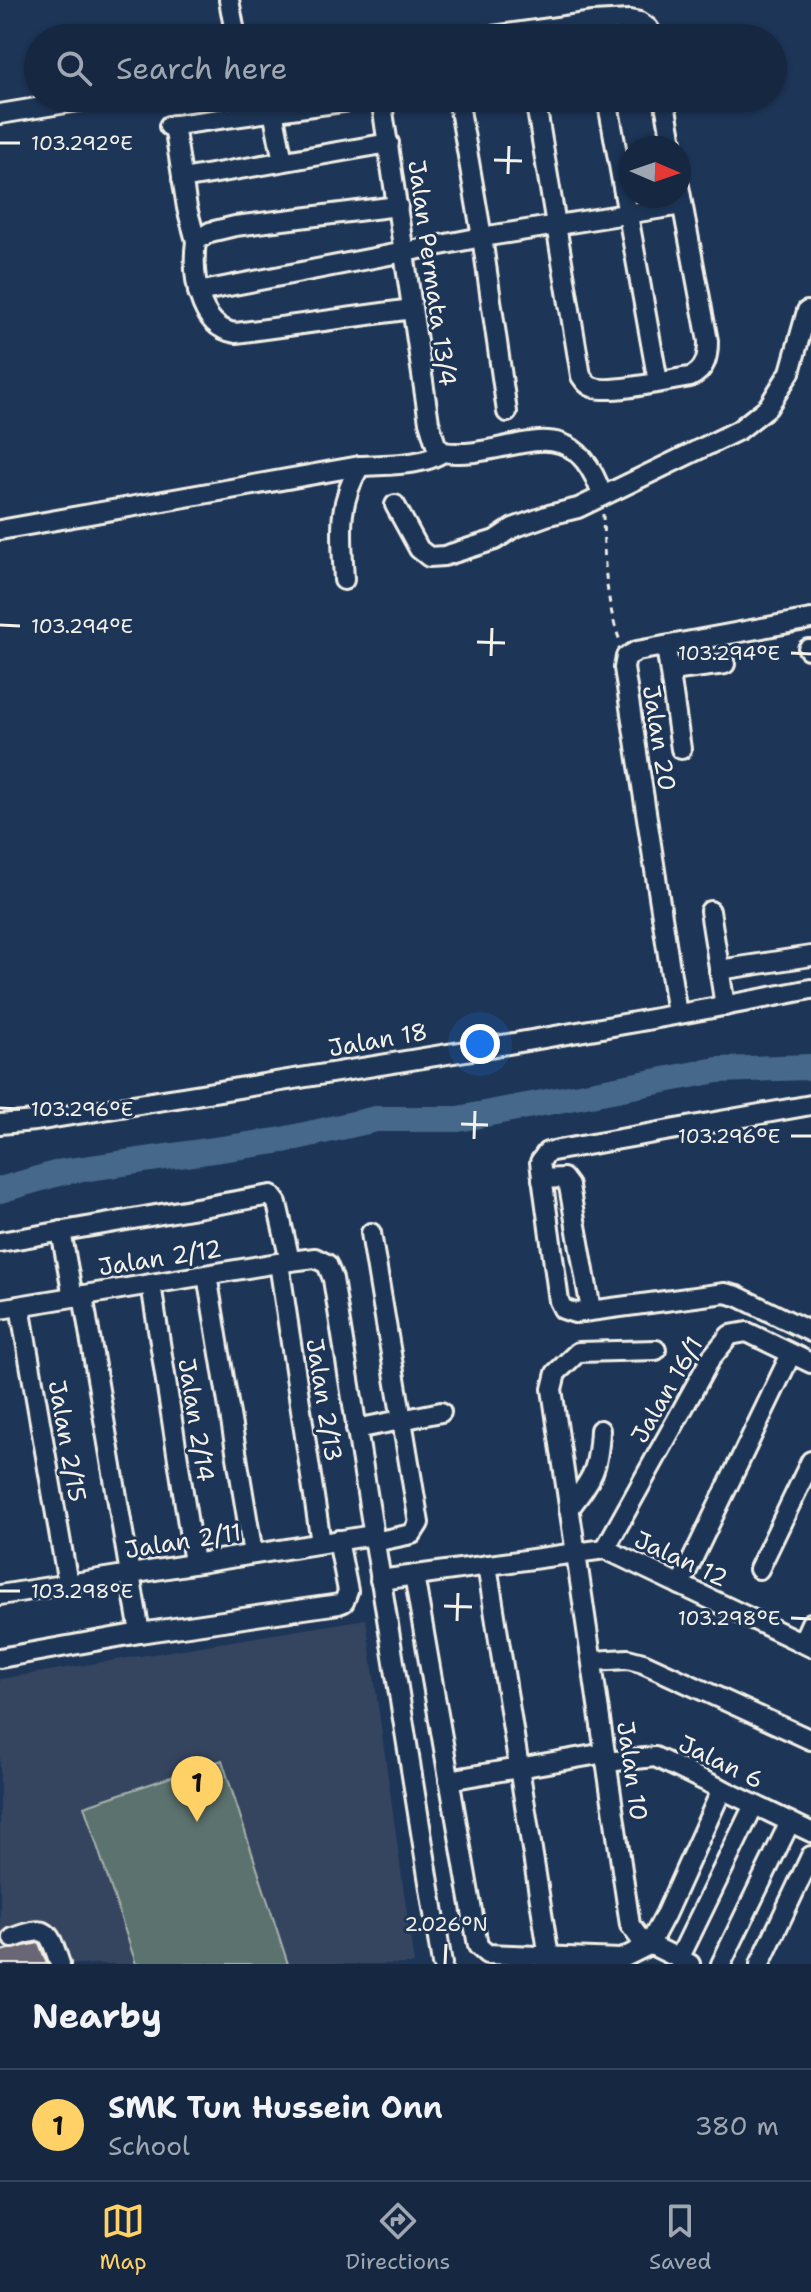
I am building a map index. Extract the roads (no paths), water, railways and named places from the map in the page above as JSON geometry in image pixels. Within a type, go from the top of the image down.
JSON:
[{"type":"street","points":[[229,0],[233,24]]},
{"type":"street","points":[[0,114],[24,110]]},
{"type":"street","points":[[266,112],[172,126],[196,241],[194,261],[198,292],[213,324],[224,332],[236,333],[412,309]]},
{"type":"street","points":[[273,112],[283,161]]},
{"type":"street","name":"Jalan Permata 13/4","points":[[383,112],[432,437],[443,452]]},
{"type":"street","points":[[460,112],[507,412]]},
{"type":"street","points":[[537,112],[581,376],[596,389],[658,382],[698,373],[708,354],[683,208]]},
{"type":"street","points":[[609,112],[658,382]]},
{"type":"street","points":[[667,112],[671,136]]},
{"type":"street","points":[[182,179],[389,143]]},
{"type":"street","points":[[196,241],[210,232],[235,226],[398,206]]},
{"type":"street","points":[[198,292],[482,237],[661,208]]},
{"type":"street","points":[[395,505],[419,549],[429,557],[444,556],[495,540],[513,528],[578,508],[739,430],[768,407],[790,372],[807,311]]},
{"type":"street","points":[[0,530],[360,466],[420,461],[443,452],[464,453],[532,440],[562,443],[586,461],[594,472],[602,495]]},
{"type":"street","points":[[344,580],[343,503],[360,466]]},
{"type":"street","name":"Jalan 20","points":[[677,1014],[624,668],[626,657],[637,651],[811,619]]},
{"type":"street","points":[[666,646],[681,749]]},
{"type":"street","points":[[671,671],[725,664]]},
{"type":"street","points":[[710,911],[725,1006]]},
{"type":"street","points":[[719,970],[811,956]]},
{"type":"street","name":"Jalan 18","points":[[0,1124],[51,1119],[811,989]]},
{"type":"street","points":[[811,1105],[547,1152],[540,1162],[559,1301],[563,1309],[570,1313],[725,1293],[811,1332]]},
{"type":"street","points":[[542,1179],[558,1177],[567,1181],[569,1186],[591,1310]]},
{"type":"street","name":"Jalan 2/13","points":[[61,1231],[271,1195],[277,1203],[330,1542],[348,1591],[344,1602],[339,1604],[140,1633]]},
{"type":"street","points":[[0,1242],[61,1231],[78,1296],[140,1633],[0,1658]]},
{"type":"street","name":"Jalan 2/11","points":[[0,1595],[330,1542],[412,1534],[419,1523],[371,1233]]},
{"type":"street","name":"Jalan 2/12","points":[[0,1309],[315,1258],[327,1264],[333,1279],[356,1429]]},
{"type":"street","points":[[207,1275],[253,1554]]},
{"type":"street","name":"Jalan 2/14","points":[[151,1284],[194,1563]]},
{"type":"street","name":"Jalan 2/15","points":[[20,1306],[68,1584]]},
{"type":"street","name":"Jalan 16/1","points":[[605,1549],[719,1345],[730,1335],[747,1332],[811,1363]]},
{"type":"street","name":"Jalan 10","points":[[649,1945],[630,1925],[552,1389],[556,1373],[578,1352],[656,1350]]},
{"type":"street","points":[[680,1585],[791,1354]]},
{"type":"street","points":[[441,1412],[356,1429],[442,1964]]},
{"type":"street","points":[[569,1509],[595,1471],[600,1430]]},
{"type":"street","points":[[759,1569],[811,1461]]},
{"type":"street","name":"Jalan 12","points":[[380,1580],[605,1549],[806,1645]]},
{"type":"street","points":[[487,1565],[549,1957]]},
{"type":"street","points":[[414,1575],[478,1946],[487,1954],[621,1959],[649,1945],[722,1789]]},
{"type":"street","points":[[806,1645],[811,1623]]},
{"type":"street","points":[[592,1661],[628,1659],[643,1663],[811,1740]]},
{"type":"street","name":"Jalan 6","points":[[449,1780],[519,1767],[606,1757],[655,1757],[811,1832]]},
{"type":"street","points":[[649,1945],[684,1961],[754,1805]]},
{"type":"street","points":[[721,1964],[790,1822]]},
{"type":"street","points":[[760,1964],[811,1856]]},
{"type":"street","points":[[13,1938],[38,1929],[45,1930],[49,1933],[60,1964]]},
{"type":"waterway","points":[[0,1190],[62,1172],[283,1140],[376,1119],[458,1119],[717,1070],[811,1067]]},
{"type":"place","name":"SMK Tun Hussein Onn","points":[[197,1822]]}]
